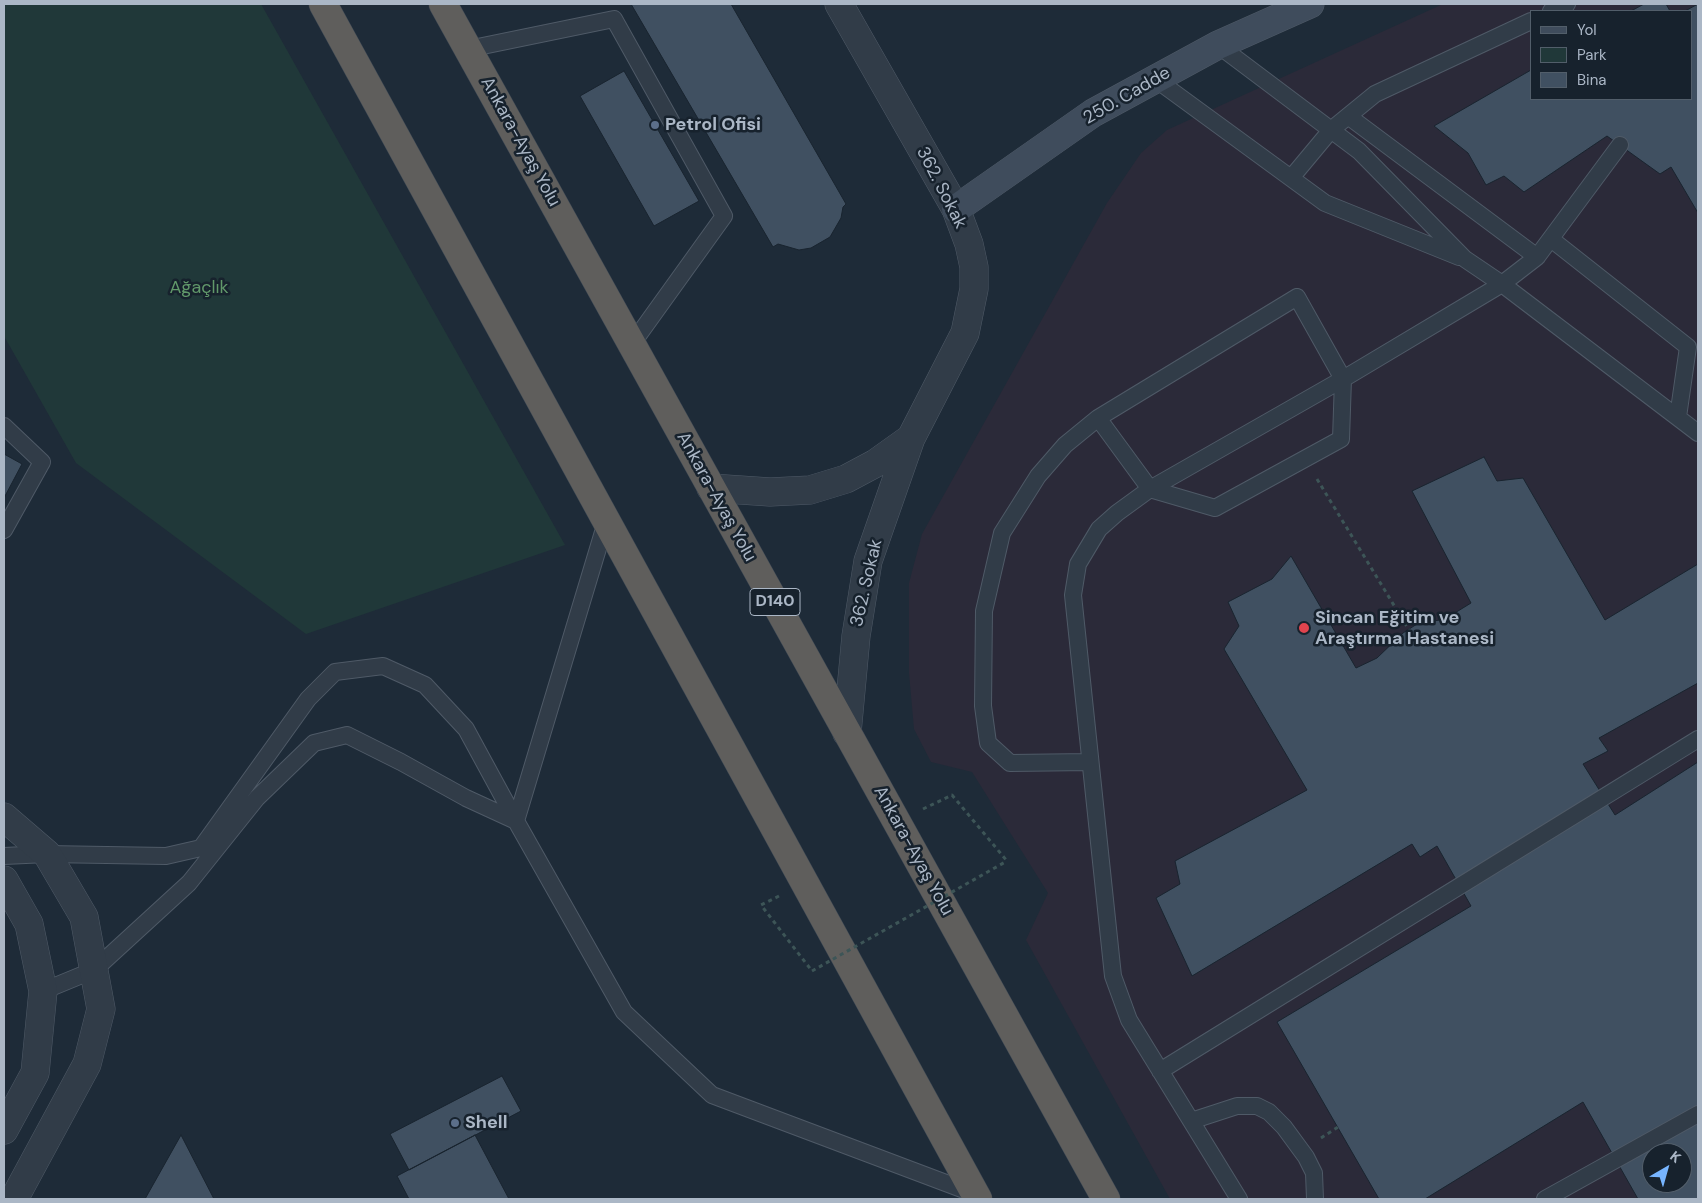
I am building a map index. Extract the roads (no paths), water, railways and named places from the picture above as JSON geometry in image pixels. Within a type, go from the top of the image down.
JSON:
[{"type":"highway","points":[[323,4],[976,1197]]},
{"type":"highway","name":"Ankara-Ayaş Yolu","points":[[443,4],[1106,1199]]},
{"type":"main road","name":"250. Cadde","points":[[956,209],[1093,114],[1154,78],[1218,45],[1310,4]]},
{"type":"street","name":"362. Sokak","points":[[839,4],[956,209],[969,244],[974,267],[974,290],[965,332],[911,438],[867,569],[856,636],[847,733]]},
{"type":"street","name":"362. Sokak","points":[[711,488],[770,492],[810,490],[846,479],[876,463],[911,438]]},
{"type":"street","points":[[4,817],[47,854],[84,917],[101,1009],[87,1064],[14,1199]]},
{"type":"street","points":[[4,880],[29,924],[43,992],[35,1073],[4,1130]]},
{"type":"lane","points":[[1553,10],[1567,4]]},
{"type":"lane","points":[[468,49],[614,19],[724,216],[632,344]]},
{"type":"lane","points":[[1291,178],[1331,130],[1375,94],[1401,80],[1530,20]]},
{"type":"lane","points":[[1218,45],[1359,151],[1464,259]]},
{"type":"lane","points":[[1154,78],[1326,203],[1464,259],[1502,284],[1698,433]]},
{"type":"lane","points":[[1348,116],[1537,257]]},
{"type":"lane","points":[[1238,1199],[1129,1020],[1113,976],[1073,595],[1078,564],[1099,529],[1150,489],[1343,379],[1502,284],[1537,257],[1620,145]]},
{"type":"lane","points":[[1551,239],[1688,347],[1678,418]]},
{"type":"lane","points":[[1090,762],[1010,763],[988,743],[983,706],[984,620],[1002,533],[1038,476],[1065,445],[1098,418],[1297,297],[1343,379],[1340,439],[1215,508],[1150,489],[1098,418]]},
{"type":"lane","points":[[4,426],[42,462],[4,530]]},
{"type":"lane","points":[[516,821],[606,522]]},
{"type":"lane","points":[[4,856],[47,854],[166,856],[201,848],[308,698],[336,672],[383,666],[425,685],[466,729],[624,1012],[712,1095],[976,1197]]},
{"type":"lane","points":[[43,992],[94,970],[189,883],[257,798],[314,744],[347,735],[466,798],[516,821]]},
{"type":"lane","points":[[1160,1071],[1698,739]]},
{"type":"lane","points":[[1191,1121],[1237,1106],[1257,1106],[1269,1112],[1284,1127],[1306,1157],[1314,1173],[1315,1199]]},
{"type":"lane","points":[[1545,1199],[1698,1114]]},
{"type":"place","name":"Petrol Ofisi","points":[[655,125]]},
{"type":"place","name":"Sincan Eğitim ve Araştırma Hastanesi","points":[[1304,628]]},
{"type":"place","name":"Shell","points":[[455,1123]]},
{"type":"park label","name":"Ağaçlık","points":[[199,288]]}]
